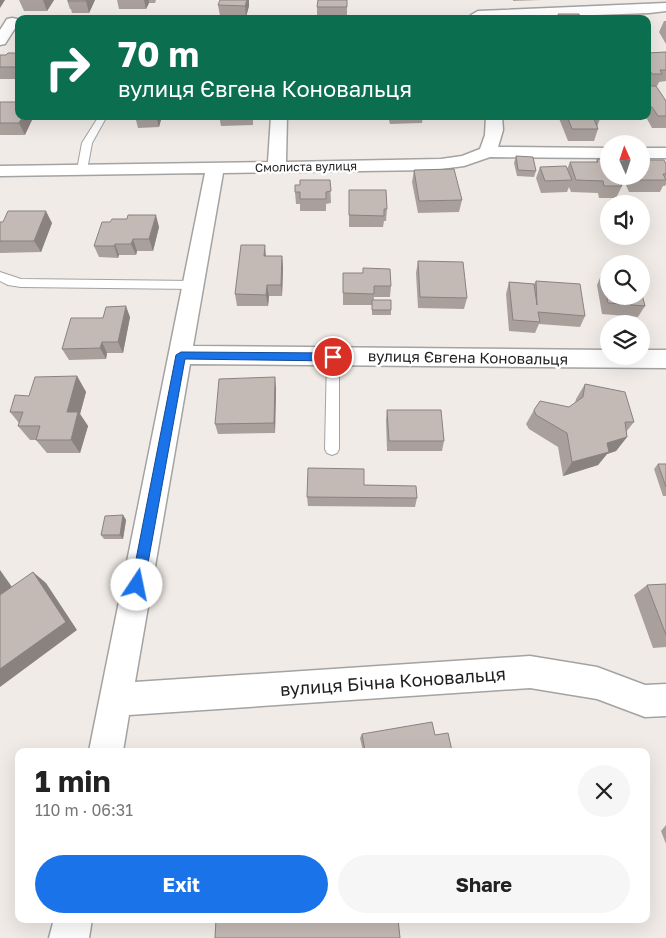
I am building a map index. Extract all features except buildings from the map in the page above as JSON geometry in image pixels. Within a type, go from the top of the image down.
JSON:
[{"type":"street","points":[[475,0],[478,15]]},
{"type":"street","points":[[527,15],[649,10],[666,7]]},
{"type":"street","points":[[0,42],[10,23]]},
{"type":"street","points":[[277,168],[279,120]]},
{"type":"street","points":[[486,152],[493,142],[494,120]]},
{"type":"street","name":"Смолиста вулиця","points":[[0,171],[451,164],[475,158],[486,152],[600,153]]},
{"type":"street","points":[[650,153],[666,153]]},
{"type":"street","points":[[107,748],[215,169]]},
{"type":"street","name":"вулиця Євгена Коновальця","points":[[181,355],[666,359]]},
{"type":"street","name":"вулиця Бічна Коновальця","points":[[116,700],[530,672],[597,683],[645,701],[666,700]]},
{"type":"street","points":[[69,938],[72,923]]},
{"type":"lane","points":[[82,170],[87,143],[101,120]]},
{"type":"lane","points":[[0,276],[12,282],[21,283],[194,285]]},
{"type":"lane","points":[[332,449],[333,357]]},
{"type":"route","points":[[137,585],[181,355],[333,357]]}]
